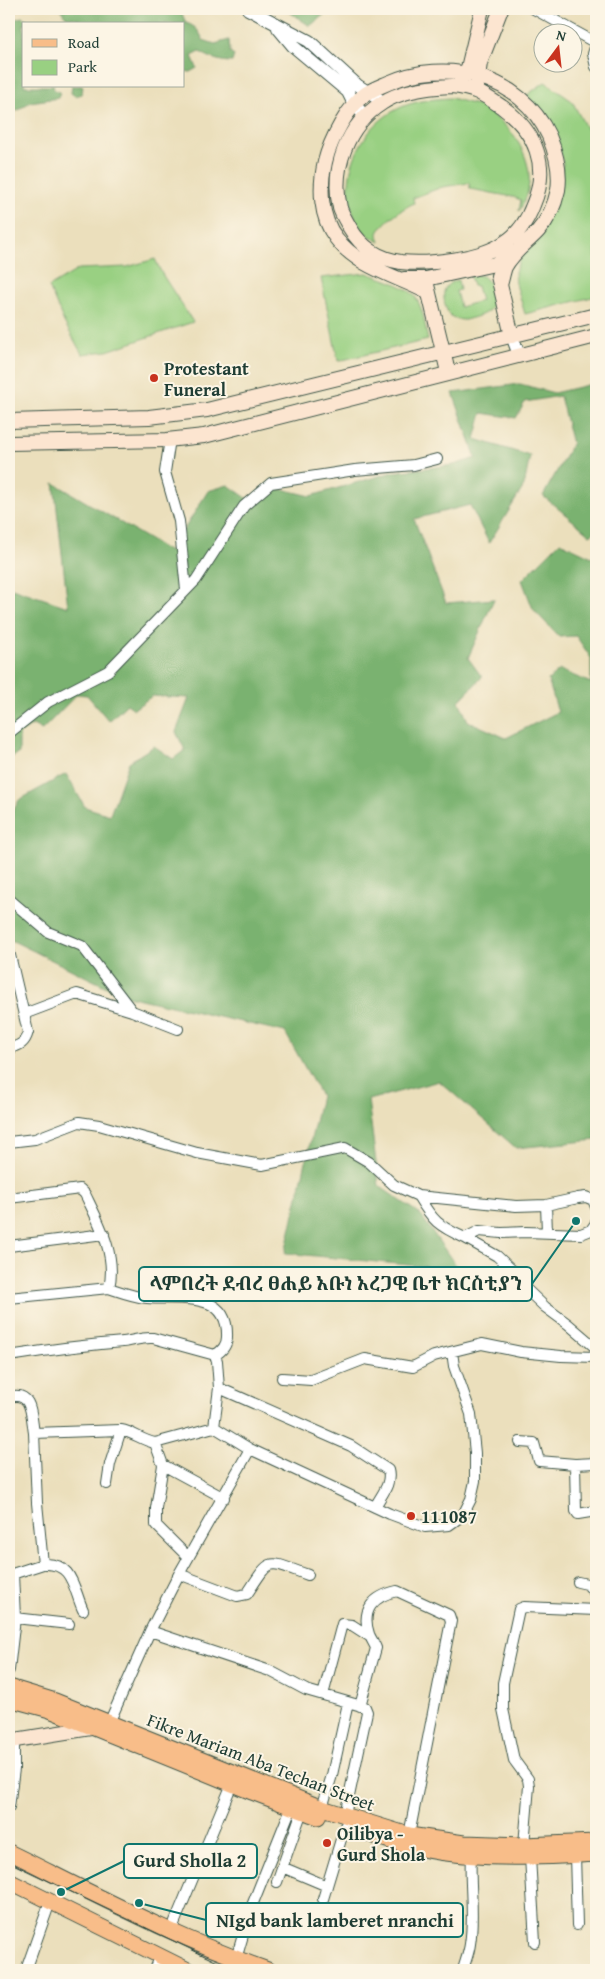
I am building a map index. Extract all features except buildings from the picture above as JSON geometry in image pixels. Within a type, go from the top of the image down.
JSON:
[{"type":"main road","points":[[477,90],[468,68],[482,9]]},
{"type":"main road","points":[[456,86],[472,74],[480,63],[501,9]]},
{"type":"main road","points":[[429,294],[355,257],[336,238],[324,212],[321,179],[328,149],[354,104],[368,92],[402,77],[435,70],[472,74],[503,86],[525,102],[545,127],[558,156],[558,190],[550,214],[539,230],[520,248],[505,267],[500,285]]},
{"type":"main road","points":[[456,86],[477,90],[512,115],[526,130],[539,154],[541,176],[539,192],[526,222],[514,236],[492,250],[471,256],[422,262],[402,262],[381,257],[357,240],[340,210],[337,186],[339,165],[347,143],[365,116],[383,102],[431,87],[456,86]]},
{"type":"main road","points":[[401,279],[426,279],[495,264],[520,248]]},
{"type":"main road","points":[[492,250],[512,336]]},
{"type":"main road","points":[[422,262],[448,372]]},
{"type":"main road","points":[[9,421],[149,417],[207,410],[596,315]]},
{"type":"main road","points":[[9,443],[170,439],[211,434],[448,372],[596,336]]},
{"type":"main road","points":[[352,374],[358,396]]},
{"type":"main road","name":"Fikre Mariam Aba Techan Street","points":[[9,1687],[56,1701],[296,1805],[322,1808],[345,1821],[409,1835],[527,1851]]},
{"type":"main road","name":"Fikre Mariam Aba Techan Street","points":[[9,1699],[50,1710],[92,1728],[217,1772],[232,1784],[345,1821],[410,1847],[471,1855],[527,1851],[570,1851],[596,1854]]},
{"type":"main road","points":[[11,1741],[92,1728],[109,1723]]},
{"type":"main road","name":"Fikre Mariam Aba Techan Street","points":[[570,1851],[596,1842]]},
{"type":"main road","points":[[9,1852],[171,1931],[236,1959],[268,1970]]},
{"type":"main road","points":[[9,1881],[50,1902],[157,1964],[188,1970]]},
{"type":"street","points":[[248,9],[309,41],[357,85],[383,102]]},
{"type":"street","points":[[534,9],[596,43],[593,54],[596,67]]},
{"type":"street","points":[[274,24],[293,46],[348,92],[354,104],[365,116]]},
{"type":"street","points":[[512,336],[518,356]]},
{"type":"street","points":[[170,439],[165,472],[179,521],[186,590]]},
{"type":"street","points":[[9,733],[48,702],[108,671],[196,580],[244,506],[271,483],[355,470],[414,465],[437,459]]},
{"type":"street","points":[[9,899],[48,932],[82,946],[132,1011]]},
{"type":"street","points":[[9,951],[28,1032],[22,1044],[9,1048]]},
{"type":"street","points":[[24,1014],[77,994],[132,1011],[178,1029]]},
{"type":"street","points":[[9,1142],[35,1139],[79,1122],[99,1125],[197,1153],[262,1165],[345,1148],[369,1162],[394,1185],[418,1196],[516,1206],[546,1205],[586,1197],[594,1200],[596,1207]]},
{"type":"street","points":[[9,1198],[80,1189],[85,1194],[104,1234],[110,1258],[112,1277],[110,1288]]},
{"type":"street","points":[[418,1196],[430,1216],[443,1228],[497,1256],[514,1272],[527,1290],[545,1308],[568,1324],[596,1348]]},
{"type":"street","points":[[546,1205],[547,1232]]},
{"type":"street","points":[[465,1238],[478,1231],[581,1234],[591,1230],[596,1223]]},
{"type":"street","points":[[9,1246],[104,1234]]},
{"type":"street","points":[[9,1298],[110,1288],[142,1298],[186,1298],[206,1302],[217,1307],[225,1322],[228,1335],[224,1348],[215,1355]]},
{"type":"street","points":[[9,1356],[90,1344],[130,1341],[144,1337],[215,1355]]},
{"type":"street","points":[[282,1378],[312,1380],[364,1359],[413,1368],[434,1356],[482,1344],[521,1352],[596,1358]]},
{"type":"street","points":[[34,1433],[121,1430],[156,1443],[214,1426],[250,1449],[390,1514],[425,1526],[449,1525],[463,1515],[471,1499],[475,1481],[475,1453],[471,1414],[454,1366],[452,1352]]},
{"type":"street","points":[[214,1426],[219,1388],[215,1355]]},
{"type":"street","points":[[219,1388],[350,1446],[388,1470],[389,1483],[375,1507]]},
{"type":"street","points":[[9,1397],[16,1395],[26,1399],[29,1404],[34,1433],[37,1503],[43,1564]]},
{"type":"street","points":[[107,1484],[110,1464],[121,1430]]},
{"type":"street","points":[[520,1442],[534,1443],[539,1461],[575,1464],[596,1463]]},
{"type":"street","points":[[156,1443],[163,1465],[156,1508],[156,1525],[188,1557]]},
{"type":"street","points":[[109,1723],[150,1631],[179,1574],[224,1498],[250,1449]]},
{"type":"street","points":[[575,1464],[576,1511],[578,1514],[596,1511]]},
{"type":"street","points":[[163,1465],[224,1498]]},
{"type":"street","points":[[9,1670],[15,1618],[11,1575],[43,1564],[53,1564],[65,1568],[83,1610]]},
{"type":"street","points":[[179,1574],[236,1596],[247,1594],[264,1568],[269,1564],[277,1564],[308,1574]]},
{"type":"street","points":[[578,1582],[587,1584],[596,1594]]},
{"type":"street","points":[[360,1706],[376,1648],[369,1636],[366,1620],[369,1608],[380,1597],[397,1591],[449,1615],[451,1621],[409,1835]]},
{"type":"street","points":[[535,1942],[527,1851],[529,1786],[528,1779],[514,1760],[503,1709],[503,1683],[519,1608],[524,1606],[596,1610]]},
{"type":"street","points":[[15,1618],[69,1624]]},
{"type":"street","points":[[323,1695],[342,1624],[352,1625],[369,1636]]},
{"type":"street","points":[[150,1631],[270,1671],[306,1690],[365,1707],[367,1712],[345,1821],[323,1899]]},
{"type":"street","points":[[322,1808],[332,1775],[348,1703]]},
{"type":"street","points":[[9,1807],[14,1769],[11,1741]]},
{"type":"street","points":[[171,1931],[232,1784]]},
{"type":"street","points":[[277,1882],[282,1868],[296,1805]]},
{"type":"street","points":[[236,1959],[252,1908],[296,1805]]},
{"type":"street","points":[[570,1851],[577,1925]]},
{"type":"street","points":[[463,1970],[470,1945],[472,1927],[471,1855]]},
{"type":"street","points":[[282,1868],[327,1886]]},
{"type":"street","points":[[26,1970],[50,1902]]},
{"type":"green space","points":[[60,9],[180,9],[186,23],[197,29],[203,40],[215,44],[229,40],[230,52],[234,55],[232,62],[215,59],[200,52],[192,56],[197,68],[190,72],[185,71],[185,22],[80,22],[78,19],[66,17]]},
{"type":"green space","points":[[285,9],[331,9],[310,26]]},
{"type":"green space","points":[[22,17],[31,22],[22,22],[22,88],[53,88],[60,92],[58,98],[30,102],[9,116],[9,19],[13,20]]},
{"type":"green space","points":[[545,82],[572,101],[595,145],[596,296],[525,314],[516,284],[515,272],[520,259],[528,248],[542,236],[563,164],[558,140],[548,121],[527,95]]},
{"type":"green space","points":[[72,88],[83,88],[82,94],[75,96],[71,93]]},
{"type":"green space","points":[[451,98],[481,107],[506,126],[516,139],[528,167],[529,182],[526,196],[519,211],[521,200],[470,189],[469,183],[442,187],[413,198],[414,203],[386,222],[379,231],[380,242],[364,232],[355,217],[350,201],[349,184],[358,150],[378,122],[399,108],[420,101]]},
{"type":"green space","points":[[155,259],[162,274],[193,322],[107,351],[82,354],[64,322],[49,287],[79,269],[127,267]]},
{"type":"green space","points":[[367,273],[394,283],[407,290],[416,298],[421,308],[428,340],[338,361],[321,278]]},
{"type":"green space","points":[[479,275],[488,281],[494,291],[495,296],[492,307],[480,316],[465,320],[453,317],[449,314],[446,307],[445,289],[458,280],[460,290],[456,291],[460,307],[481,301],[477,286],[473,286],[470,276]]},
{"type":"green space","points":[[596,383],[596,531],[590,535],[543,496],[572,444],[560,396],[525,402],[516,418],[482,413],[475,439],[530,456],[524,486],[489,543],[470,505],[414,519],[446,603],[494,599],[468,658],[482,677],[459,701],[468,721],[506,738],[558,712],[548,680],[560,670],[591,683],[591,658],[576,636],[559,637],[533,609],[522,580],[560,542],[596,559],[596,1140],[516,1148],[439,1081],[368,1100],[379,1186],[420,1214],[459,1270],[285,1253],[321,1096],[285,1032],[123,995],[9,939],[9,819],[19,800],[66,774],[85,807],[110,815],[129,762],[154,746],[173,759],[185,750],[176,732],[189,698],[152,696],[134,709],[127,704],[109,721],[87,695],[77,694],[42,730],[33,725],[19,734],[19,753],[9,759],[9,587],[68,607],[54,483],[170,552],[208,491],[228,485],[254,503],[273,487],[311,496],[393,472],[454,465],[476,458],[453,393],[520,384],[554,393]]},
{"type":"tram line","points":[[9,1862],[234,1970]]},
{"type":"place","name":"Protestant Funeral","points":[[154,378]]},
{"type":"place","name":"ላምበረት ደብረ ፀሐይ አቡነ አረጋዊ ቤተ ክርስቲያን","points":[[576,1221]]},
{"type":"place","name":"111087","points":[[411,1516]]},
{"type":"place","name":"Oilibya - Gurd Shola","points":[[327,1843]]},
{"type":"place","name":"Gurd Sholla 2","points":[[61,1892]]},
{"type":"place","name":"NIgd bank lamberet nranchi","points":[[139,1903]]}]
